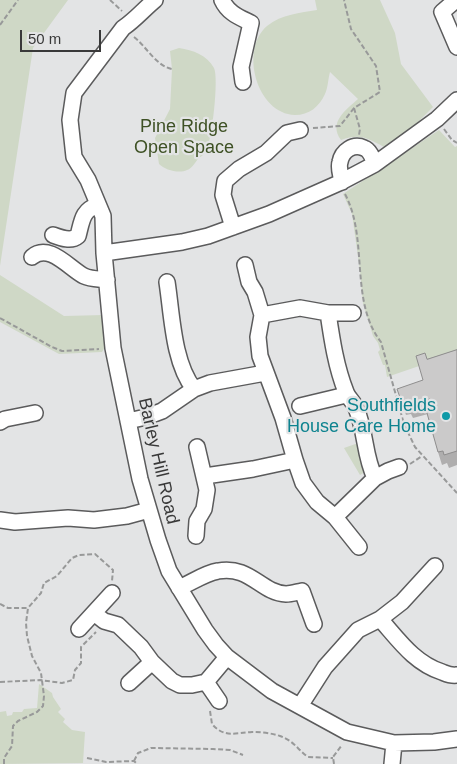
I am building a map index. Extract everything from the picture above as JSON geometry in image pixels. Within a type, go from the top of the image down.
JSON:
[{"type":"street","name":"Barley Hill Road","points":[[154,0],[128,25],[74,93],[70,120],[74,157],[88,180],[103,216],[104,253],[113,348],[140,479],[160,548],[169,570],[205,630],[227,656],[272,690],[347,732],[394,743],[457,739]]},
{"type":"street","points":[[222,0],[225,7],[231,13],[252,23],[241,67],[243,82]]},
{"type":"street","points":[[456,0],[435,12],[457,48]]},
{"type":"street","points":[[104,253],[182,242],[269,214],[341,182],[375,164],[437,119],[457,100]]},
{"type":"street","points":[[233,227],[223,195],[225,181],[239,169],[266,153],[286,133],[300,130]]},
{"type":"street","points":[[341,182],[339,164],[345,150],[351,147],[363,147],[368,151],[375,164]]},
{"type":"street","points":[[53,235],[69,239],[75,238],[78,236],[85,212],[91,207],[98,205]]},
{"type":"street","points":[[32,258],[40,253],[51,255],[63,260],[86,277],[107,280]]},
{"type":"street","points":[[245,265],[249,282],[255,292],[262,315],[258,337],[260,356],[283,418],[295,460],[309,492],[316,502],[335,517],[359,547]]},
{"type":"street","points":[[167,282],[179,355],[183,369],[194,389]]},
{"type":"street","points":[[262,315],[300,308],[328,313],[353,313]]},
{"type":"street","points":[[328,313],[335,359],[346,395],[356,406],[367,459],[375,478]]},
{"type":"street","points":[[128,421],[162,411],[194,389],[210,383],[265,373]]},
{"type":"street","points":[[300,406],[346,395]]},
{"type":"street","points":[[0,422],[5,419],[35,413]]},
{"type":"street","points":[[196,536],[197,521],[204,509],[206,490],[205,476],[197,447]]},
{"type":"street","points":[[205,476],[253,469],[295,460]]},
{"type":"street","points":[[335,517],[375,478],[399,467]]},
{"type":"street","points":[[0,520],[15,522],[68,518],[94,520],[127,516],[149,510]]},
{"type":"street","points":[[300,706],[312,686],[342,647],[358,630],[380,619],[402,602],[435,566]]},
{"type":"street","points":[[179,588],[216,571],[229,570],[244,573],[274,591],[286,594],[302,592],[314,624]]},
{"type":"street","points":[[79,629],[112,593]]},
{"type":"street","points":[[94,613],[106,622],[118,625],[141,647],[152,662],[172,681],[180,685],[206,682],[227,656]]},
{"type":"street","points":[[380,619],[416,659],[433,669],[453,676],[457,675]]},
{"type":"street","points":[[129,683],[152,662]]},
{"type":"street","points":[[206,682],[220,700]]},
{"type":"street","points":[[392,764],[394,743]]},
{"type":"path","points":[[0,25],[18,0]]},
{"type":"path","points":[[110,0],[138,40],[155,59],[166,68],[172,68]]},
{"type":"path","points":[[300,130],[340,126],[354,108],[380,92],[376,66],[351,29],[344,0]]},
{"type":"path","points":[[354,108],[360,129],[357,147]]},
{"type":"path","points":[[437,119],[452,140],[457,143]]},
{"type":"path","points":[[341,182],[354,214],[364,303],[375,334],[380,342],[404,424],[415,447],[457,493]]},
{"type":"path","points":[[0,318],[62,351],[113,348]]},
{"type":"path","points":[[4,764],[4,758],[12,746],[13,726],[18,721],[37,712],[43,706],[44,696],[41,673],[28,643],[26,623],[28,608],[41,593],[44,583],[57,576],[67,563],[79,555],[96,554],[112,570],[112,593]]},
{"type":"path","points":[[0,604],[28,608]]},
{"type":"path","points":[[0,611],[4,606]]},
{"type":"path","points":[[0,682],[40,680],[42,682],[62,684],[74,680],[75,670],[81,663],[81,647],[106,622]]},
{"type":"path","points":[[220,700],[210,712],[212,724],[220,732],[230,735],[255,732],[269,733],[291,741],[308,758],[333,758]]},
{"type":"path","points":[[334,764],[333,758],[342,745]]},
{"type":"path","points":[[134,761],[138,753],[152,748],[230,750],[243,755]]},
{"type":"path","points":[[87,758],[106,762],[134,761],[137,764]]},
{"type":"green space","points":[[0,0],[68,0],[33,48],[0,266]]},
{"type":"green space","points":[[315,0],[380,0],[395,33],[401,64],[433,107],[403,137],[384,147],[359,137],[341,140],[336,128],[340,117],[358,99],[330,72],[323,99],[317,106],[305,114],[295,115],[282,112],[271,104],[262,93],[256,79],[254,64],[254,50],[259,37],[267,26],[279,19],[317,10]]},
{"type":"green space","name":"Pine Ridge Open Space","points":[[179,48],[204,56],[214,68],[216,84],[212,123],[206,151],[193,166],[180,172],[168,170],[159,164],[155,138],[170,109],[172,69],[170,51]]},
{"type":"green space","points":[[439,130],[455,147],[457,146],[457,353],[387,377],[385,365],[383,365],[378,352],[380,350],[378,343],[373,336],[363,303],[352,214],[343,194]]},
{"type":"green space","points":[[0,275],[64,316],[104,315],[107,344],[102,352],[59,354],[0,322]]},
{"type":"green space","points":[[361,442],[368,470],[360,475],[344,448]]},
{"type":"green space","points":[[39,684],[52,693],[61,709],[58,712],[65,719],[63,722],[72,730],[85,732],[83,763],[0,764],[0,712],[6,711],[7,716],[12,715],[13,712],[22,712],[24,709],[37,708]]},
{"type":"building","name":"Southfields House Care Home","points":[[457,350],[457,451],[444,455],[443,451],[438,452],[425,406],[431,404],[430,399],[408,406],[407,401],[402,403],[397,389],[423,380],[416,356],[425,353],[427,359]]},
{"type":"place","name":"Southfields House Care Home","points":[[446,416]]}]
